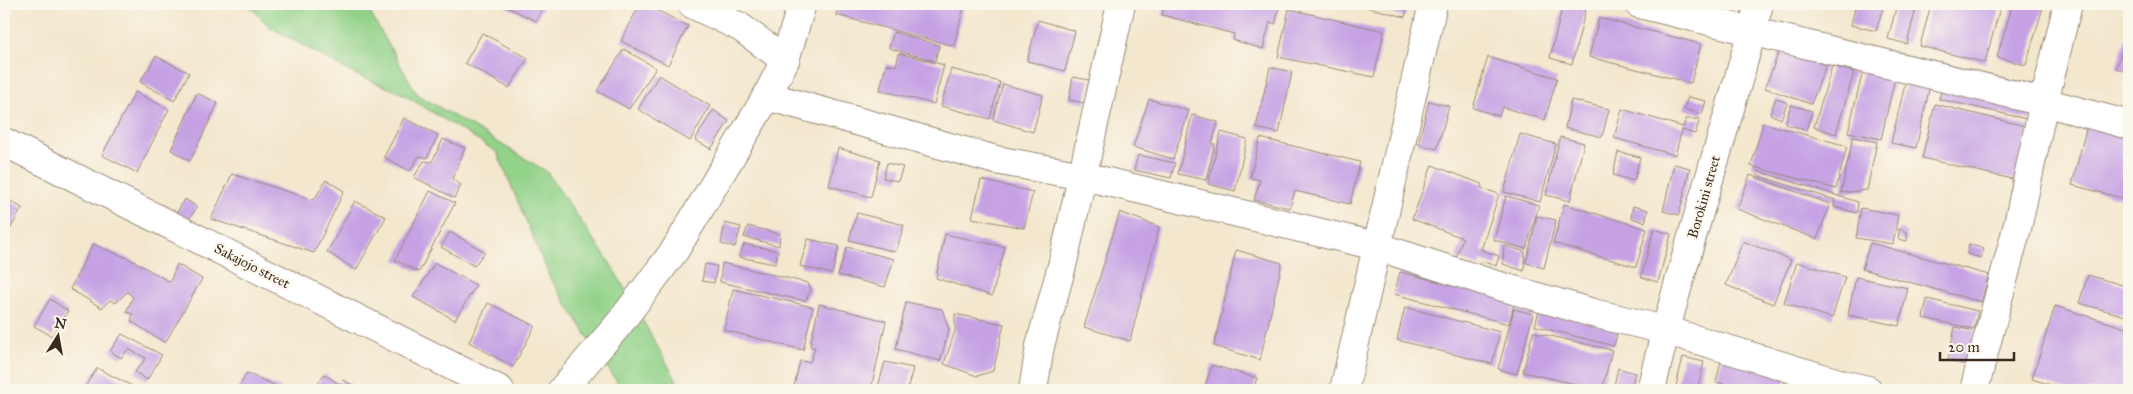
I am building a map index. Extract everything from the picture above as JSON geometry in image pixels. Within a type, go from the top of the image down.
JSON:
[{"type":"street","points":[[692,4],[740,27],[785,60]]},
{"type":"street","points":[[562,390],[619,324],[675,250],[767,96],[785,60],[802,4]]},
{"type":"street","points":[[1033,390],[1040,346],[1063,262],[1121,4]]},
{"type":"street","points":[[1344,390],[1433,4]]},
{"type":"street","points":[[1639,4],[2044,102],[2129,125]]},
{"type":"street","name":"Borokini street","points":[[1651,390],[1665,330],[1759,4]]},
{"type":"street","points":[[1974,390],[2018,224],[2044,102],[2068,4]]},
{"type":"street","points":[[767,96],[996,160],[1083,176],[1376,246],[1493,284],[1593,313],[1665,330],[1842,384],[1868,390]]},
{"type":"street","name":"Sakajojo street","points":[[4,142],[500,390]]},
{"type":"green space","points":[[247,4],[365,4],[417,94],[546,171],[610,263],[682,390],[622,390],[550,278],[497,152],[401,93],[354,74],[270,27]]},
{"type":"building","points":[[501,4],[544,4],[536,21]]},
{"type":"building","points":[[640,4],[644,4],[688,26],[668,65],[621,41]]},
{"type":"building","points":[[838,4],[955,4],[964,6],[954,46],[836,15]]},
{"type":"building","points":[[1165,4],[1280,4],[1275,24],[1270,22],[1263,49],[1233,40],[1234,34],[1162,15]]},
{"type":"building","points":[[1355,4],[1408,4],[1405,17]]},
{"type":"building","points":[[1563,4],[1586,8],[1572,64],[1550,58]]},
{"type":"building","points":[[1856,4],[1884,4],[1876,31],[1851,25]]},
{"type":"building","points":[[1897,4],[1917,4],[1907,44],[1888,39]]},
{"type":"building","points":[[1931,4],[2001,4],[1985,63],[1920,46]]},
{"type":"building","points":[[2013,4],[2044,4],[2026,65],[1997,57]]},
{"type":"building","points":[[1289,9],[1384,31],[1374,77],[1278,57]]},
{"type":"building","points":[[1599,18],[1701,44],[1691,83],[1589,57]]},
{"type":"building","points":[[1038,20],[1075,31],[1065,71],[1027,61]]},
{"type":"building","points":[[2129,29],[2129,72],[2116,68]]},
{"type":"building","points":[[894,32],[939,45],[935,61],[889,48]]},
{"type":"building","points":[[482,33],[528,58],[509,88],[465,63]]},
{"type":"building","points":[[624,49],[656,68],[629,109],[597,91]]},
{"type":"building","points":[[1780,49],[1826,65],[1811,104],[1765,88]]},
{"type":"building","points":[[899,53],[944,65],[934,104],[880,90],[886,64],[896,66]]},
{"type":"building","points":[[156,56],[189,73],[174,101],[140,82]]},
{"type":"building","points":[[1488,57],[1557,78],[1545,120],[1502,107],[1499,116],[1473,108]]},
{"type":"building","points":[[1832,66],[1854,72],[1836,134],[1814,127]]},
{"type":"building","points":[[1270,67],[1292,72],[1279,133],[1256,128]]},
{"type":"building","points":[[951,69],[1000,82],[990,119],[941,106]]},
{"type":"building","points":[[1863,71],[1895,78],[1881,139],[1848,132]]},
{"type":"building","points":[[659,75],[710,106],[690,141],[638,109]]},
{"type":"building","points":[[1907,76],[1931,81],[1916,148],[1891,143]]},
{"type":"building","points":[[1073,77],[1089,80],[1085,103],[1069,100]]},
{"type":"building","points":[[1003,84],[1043,95],[1033,132],[993,120]]},
{"type":"building","points":[[1943,85],[2034,106],[2031,120],[1939,99]]},
{"type":"building","points":[[135,92],[169,109],[137,173],[102,155]]},
{"type":"building","points":[[197,93],[218,103],[190,161],[171,150]]},
{"type":"building","points":[[1688,97],[1706,101],[1702,114],[1684,109]]},
{"type":"building","points":[[1776,98],[1787,103],[1781,119],[1770,114]]},
{"type":"building","points":[[1149,99],[1189,111],[1173,159],[1133,147]]},
{"type":"building","points":[[1571,100],[1609,109],[1602,137],[1565,128]]},
{"type":"building","points":[[1429,101],[1449,106],[1437,149],[1418,144]]},
{"type":"building","points":[[1935,104],[2029,127],[2016,180],[1922,158]]},
{"type":"building","points":[[1791,105],[1812,111],[1806,130],[1785,124]]},
{"type":"building","points":[[1622,109],[1683,127],[1686,119],[1700,119],[1695,134],[1682,130],[1675,155],[1614,138]]},
{"type":"building","points":[[713,110],[729,121],[711,149],[695,140]]},
{"type":"building","points":[[1192,115],[1218,122],[1212,144],[1215,144],[1206,180],[1178,174]]},
{"type":"building","points":[[404,118],[438,135],[427,158],[419,156],[410,171],[384,157]]},
{"type":"building","points":[[1763,123],[1847,146],[1836,189],[1751,166]]},
{"type":"building","points":[[2087,125],[2129,136],[2129,200],[2072,185]]},
{"type":"building","points":[[1221,132],[1247,139],[1235,191],[1208,184]]},
{"type":"building","points":[[1520,134],[1556,144],[1540,202],[1504,192]]},
{"type":"building","points":[[1560,137],[1584,143],[1570,201],[1546,195]]},
{"type":"building","points":[[1853,137],[1877,142],[1867,190],[1841,193]]},
{"type":"building","points":[[1260,138],[1360,162],[1350,204],[1295,191],[1290,208],[1254,200],[1260,180],[1250,178]]},
{"type":"building","points":[[443,139],[465,148],[452,179],[461,185],[454,198],[414,177],[424,161],[432,162]]},
{"type":"building","points":[[838,148],[880,160],[871,197],[829,186]]},
{"type":"building","points":[[1618,152],[1640,157],[1634,181],[1613,175]]},
{"type":"building","points":[[1138,155],[1175,163],[1171,178],[1134,170]]},
{"type":"building","points":[[887,163],[903,167],[898,181],[883,178]]},
{"type":"building","points":[[1674,164],[1690,168],[1679,215],[1663,211]]},
{"type":"building","points":[[1432,165],[1482,184],[1481,188],[1499,194],[1481,250],[1499,256],[1496,266],[1481,261],[1480,266],[1456,258],[1463,238],[1412,219]]},
{"type":"building","points":[[1758,171],[1858,202],[1857,213],[1834,207],[1835,200],[1756,175]]},
{"type":"building","points":[[232,174],[314,200],[326,180],[344,191],[314,253],[211,219]]},
{"type":"building","points":[[1750,175],[1830,204],[1817,239],[1737,209]]},
{"type":"building","points":[[981,180],[1033,192],[1024,228],[972,218]]},
{"type":"building","points":[[430,191],[455,203],[419,272],[395,260]]},
{"type":"building","points":[[1506,196],[1539,205],[1526,249],[1494,240]]},
{"type":"building","points":[[4,197],[22,208],[4,240]]},
{"type":"building","points":[[185,199],[197,207],[186,224],[174,217]]},
{"type":"building","points":[[355,201],[386,217],[356,270],[327,252]]},
{"type":"building","points":[[1564,204],[1647,229],[1636,267],[1553,243]]},
{"type":"building","points":[[1633,206],[1648,210],[1645,222],[1631,218]]},
{"type":"building","points":[[1861,208],[1898,215],[1893,244],[1856,238]]},
{"type":"building","points":[[1120,212],[1159,227],[1130,341],[1084,327]]},
{"type":"building","points":[[857,213],[904,225],[896,252],[849,240]]},
{"type":"building","points":[[1537,216],[1556,220],[1544,268],[1526,263]]},
{"type":"building","points":[[725,223],[741,227],[735,247],[721,244]]},
{"type":"building","points":[[748,226],[780,234],[779,246],[744,237]]},
{"type":"building","points":[[1654,229],[1671,234],[1658,282],[1641,277]]},
{"type":"building","points":[[1899,229],[1907,232],[1907,241],[1898,239]]},
{"type":"building","points":[[450,232],[485,252],[474,266],[441,247]]},
{"type":"building","points":[[945,234],[1005,247],[992,296],[936,278]]},
{"type":"building","points":[[808,239],[839,246],[832,274],[800,266]]},
{"type":"building","points":[[1743,241],[1791,260],[1773,304],[1726,285]]},
{"type":"building","points":[[1870,243],[1989,275],[1981,302],[1862,269]]},
{"type":"building","points":[[93,244],[130,259],[170,282],[177,264],[202,279],[165,343],[131,321],[133,314],[126,312],[133,297],[127,292],[116,303],[110,300],[102,308],[70,289]]},
{"type":"building","points":[[744,244],[778,251],[775,264],[739,257]]},
{"type":"building","points":[[1969,244],[1984,249],[1981,258],[1967,254]]},
{"type":"building","points":[[1504,245],[1525,252],[1524,271],[1503,264]]},
{"type":"building","points":[[847,247],[894,259],[885,287],[838,275]]},
{"type":"building","points":[[1236,250],[1282,263],[1260,360],[1214,346]]},
{"type":"building","points":[[1797,262],[1845,277],[1832,318],[1784,303]]},
{"type":"building","points":[[435,263],[476,285],[455,320],[413,297]]},
{"type":"building","points":[[722,263],[808,283],[811,290],[805,301],[720,282]]},
{"type":"building","points":[[705,264],[717,266],[714,283],[702,281]]},
{"type":"building","points":[[1400,272],[1515,301],[1509,324],[1394,294]]},
{"type":"building","points":[[2088,275],[2129,287],[2129,317],[2079,303]]},
{"type":"building","points":[[1856,277],[1908,288],[1899,326],[1848,315]]},
{"type":"building","points":[[733,289],[813,307],[803,350],[724,330]]},
{"type":"building","points":[[50,299],[68,311],[52,336],[34,326]]},
{"type":"building","points":[[1927,299],[1978,311],[1974,329],[1923,318]]},
{"type":"building","points":[[906,302],[942,309],[949,329],[940,361],[896,349]]},
{"type":"building","points":[[488,303],[535,326],[513,367],[469,342]]},
{"type":"building","points":[[819,304],[886,321],[871,390],[793,390],[800,361],[810,362],[815,348],[810,346]]},
{"type":"building","points":[[2055,306],[2129,329],[2129,390],[2067,390],[2032,379]]},
{"type":"building","points":[[1405,307],[1500,332],[1492,364],[1397,340]]},
{"type":"building","points":[[1514,309],[1533,314],[1517,374],[1498,369]]},
{"type":"building","points":[[1539,310],[1618,330],[1614,346],[1535,326]]},
{"type":"building","points":[[955,314],[1004,324],[993,371],[977,376],[944,364],[955,331]]},
{"type":"building","points":[[1955,327],[1975,331],[1967,365],[1948,360]]},
{"type":"building","points":[[1533,332],[1612,350],[1602,390],[1523,372]]},
{"type":"building","points":[[122,334],[162,355],[147,380],[135,372],[146,358],[128,349],[121,358],[110,351]]},
{"type":"building","points":[[1683,357],[1704,362],[1697,390],[1675,390]]},
{"type":"building","points":[[1722,357],[1787,373],[1783,390],[1749,390],[1716,382]]},
{"type":"building","points":[[885,362],[913,368],[907,390],[877,390]]},
{"type":"building","points":[[1212,365],[1257,378],[1253,390],[1226,390],[1205,386]]},
{"type":"building","points":[[97,368],[134,387],[132,390],[83,390]]},
{"type":"building","points":[[1618,368],[1635,373],[1631,390],[1613,390]]},
{"type":"building","points":[[247,373],[285,390],[237,390]]},
{"type":"building","points":[[324,374],[339,384],[343,380],[356,387],[355,390],[314,390]]}]
